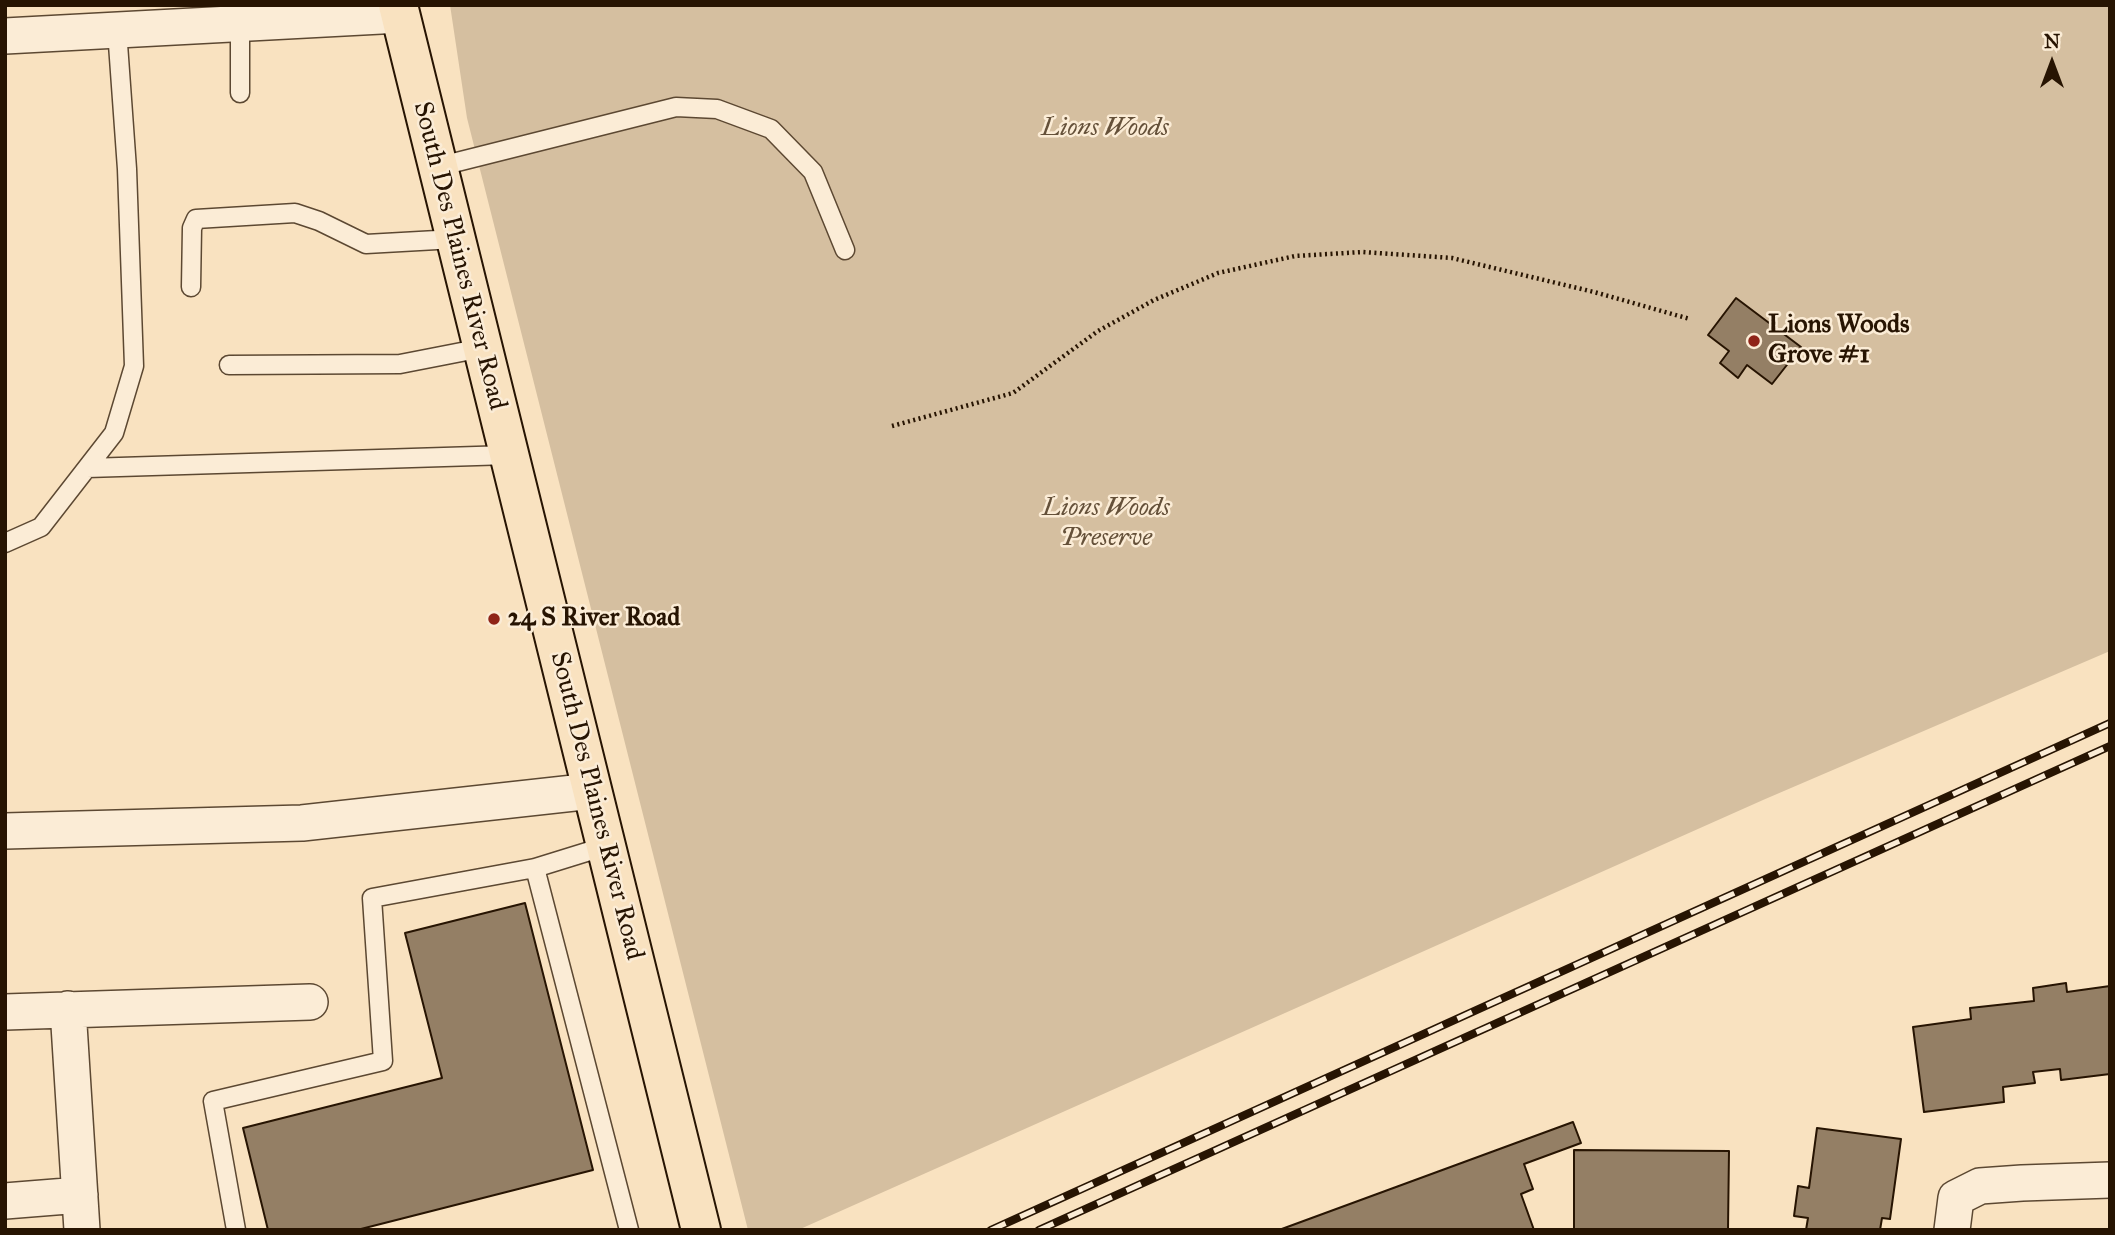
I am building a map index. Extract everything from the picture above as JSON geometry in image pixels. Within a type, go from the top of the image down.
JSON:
[{"type":"main road","name":"South Des Plaines River Road","points":[[399,10],[606,846],[697,1229]]},
{"type":"street","points":[[5,36],[240,23],[399,10]]},
{"type":"street","points":[[5,831],[302,823],[592,791]]},
{"type":"street","points":[[5,1012],[310,1002]]},
{"type":"street","points":[[68,1009],[82,1230]]},
{"type":"street","points":[[1952,1230],[1956,1198],[1980,1186],[2110,1180]]},
{"type":"street","points":[[5,1200],[80,1195]]},
{"type":"lane","points":[[240,23],[240,93]]},
{"type":"lane","points":[[5,543],[41,527],[114,433],[134,366],[127,169],[117,30]]},
{"type":"lane","points":[[437,167],[676,107],[717,109],[771,130],[813,172],[845,250]]},
{"type":"lane","points":[[191,287],[192,228],[196,219],[295,213],[319,221],[366,244],[456,239]]},
{"type":"lane","points":[[229,365],[400,364],[482,348]]},
{"type":"lane","points":[[87,468],[509,455]]},
{"type":"lane","points":[[236,1230],[213,1101],[383,1061],[372,898],[535,868],[606,846]]},
{"type":"lane","points":[[535,868],[629,1230]]},
{"type":"path","points":[[892,426],[1013,393],[1098,331],[1154,300],[1218,273],[1295,256],[1363,252],[1452,258],[1594,292],[1690,319]]},
{"type":"green space","name":"Lions Woods Preserve","points":[[450,5],[2110,5],[2110,651],[1763,800],[798,1230],[748,1230],[467,118]]},
{"type":"building","name":"Lions Woods Grove #1","points":[[1736,298],[1801,347],[1772,384],[1747,365],[1738,378],[1720,363],[1729,351],[1708,335]]},
{"type":"building","points":[[525,903],[593,1170],[357,1230],[268,1230],[243,1128],[442,1078],[405,933]]},
{"type":"building","points":[[2066,983],[2067,992],[2110,986],[2110,1074],[2061,1080],[2060,1069],[2033,1072],[2035,1083],[2003,1087],[2004,1102],[1924,1112],[1913,1027],[1971,1019],[1970,1008],[2034,1001],[2033,988]]},
{"type":"building","points":[[1573,1122],[1581,1143],[1524,1164],[1533,1189],[1521,1194],[1534,1230],[1279,1230]]},
{"type":"building","points":[[1817,1128],[1901,1139],[1890,1219],[1882,1218],[1880,1230],[1806,1230],[1808,1218],[1794,1216],[1798,1186],[1809,1188]]},
{"type":"building","points":[[1574,1150],[1729,1151],[1728,1230],[1574,1230]]},
{"type":"railway","points":[[991,1230],[2110,723]]},
{"type":"railway","points":[[1039,1230],[2110,746]]},
{"type":"place","name":"Lions Woods Grove #1","points":[[1754,341]]},
{"type":"place","name":"24 S River Road","points":[[494,619]]},
{"type":"park label","name":"Lions Woods","points":[[1105,129]]}]
